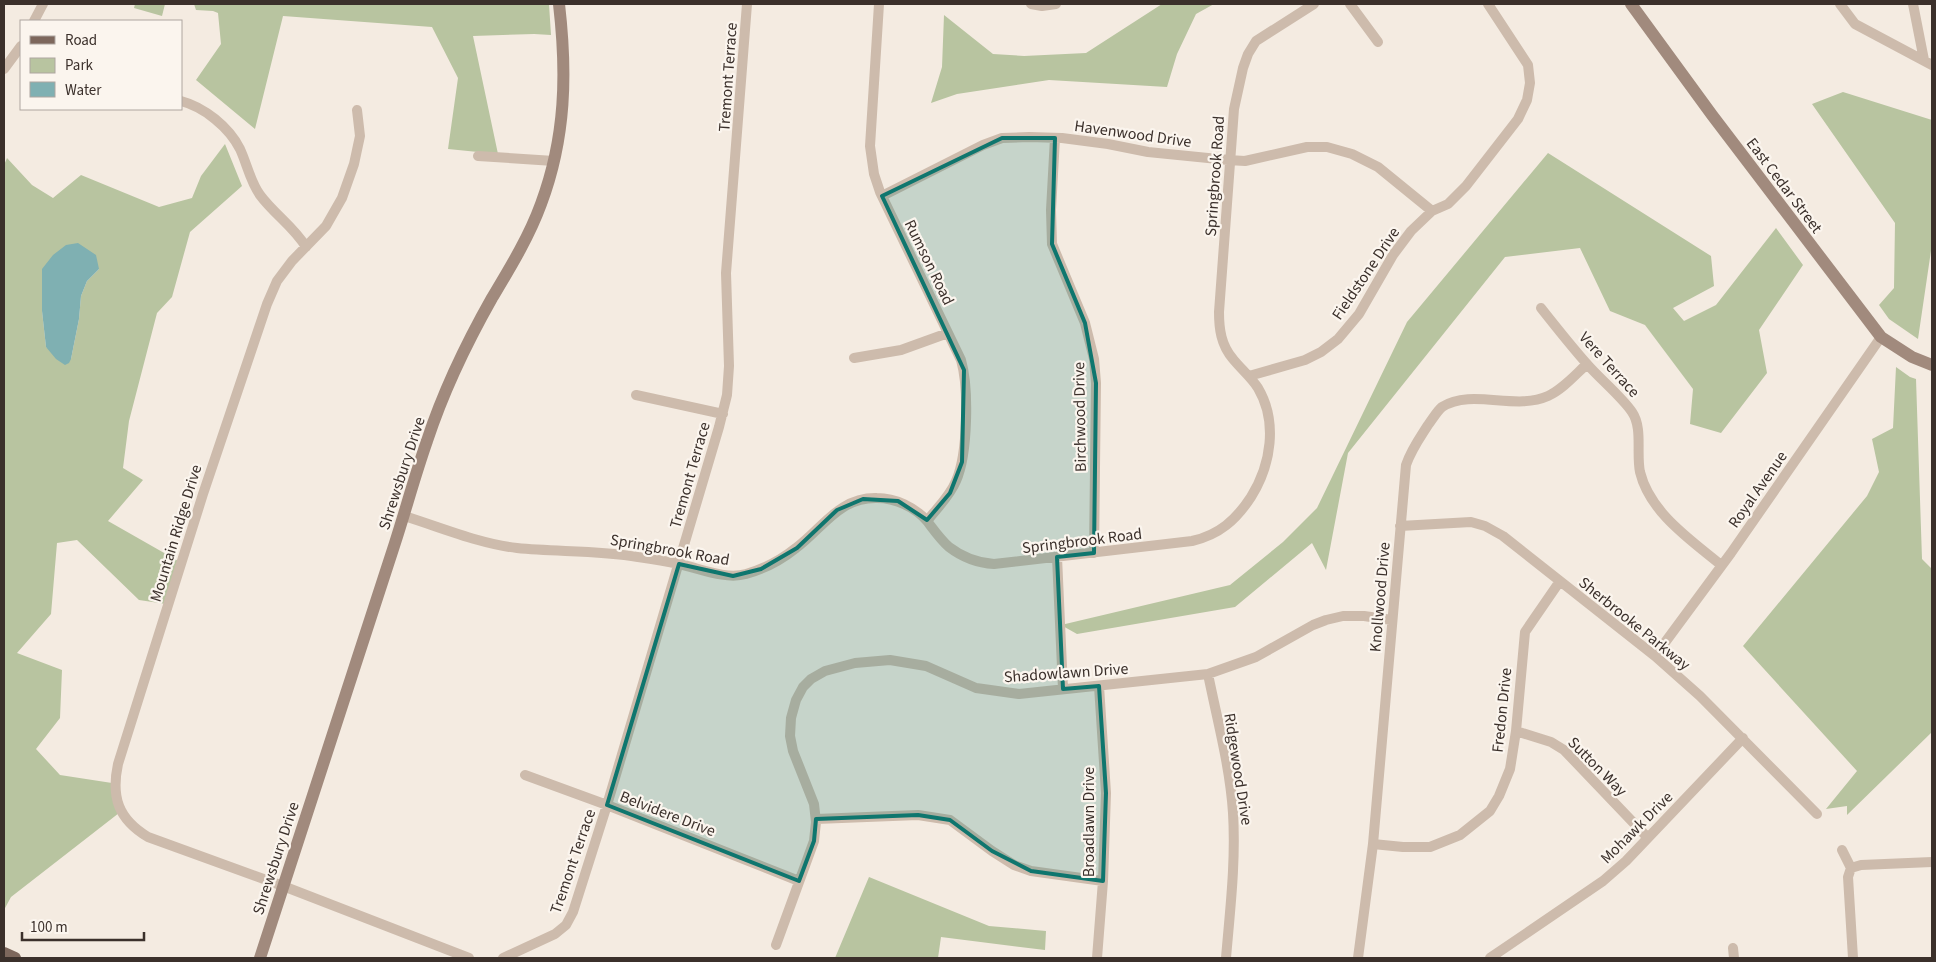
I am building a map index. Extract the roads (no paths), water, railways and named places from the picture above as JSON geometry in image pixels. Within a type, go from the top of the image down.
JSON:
[{"type":"main road","name":"Shrewsbury Drive","points":[[260,958],[404,516],[426,442],[442,399],[475,330],[526,238],[541,205],[554,161],[565,85],[559,4]]},
{"type":"main road","name":"East Cedar Street","points":[[1631,4],[1712,115],[1881,337],[1912,357],[1932,365]]},
{"type":"main road","points":[[4,953],[14,958]]},
{"type":"street","points":[[35,20],[43,4]]},
{"type":"street","name":"Tremont Terrace","points":[[503,958],[555,934],[566,924],[573,912],[679,564],[727,395],[729,366],[727,264],[747,4]]},
{"type":"street","name":"Rumson Road","points":[[879,4],[870,146],[874,174],[882,196],[964,370],[966,386],[965,437],[957,479],[950,493],[927,521]]},
{"type":"street","points":[[1031,4],[1042,6],[1056,4]]},
{"type":"street","name":"Springbrook Road","points":[[404,516],[486,541],[516,548],[595,551],[679,564],[733,576],[761,569],[797,548],[837,510],[863,499],[884,498],[898,501],[917,511],[948,546],[962,556],[978,562],[1002,565],[1206,538],[1219,532],[1243,510],[1258,487],[1266,468],[1270,450],[1266,407],[1258,389],[1249,376],[1232,358],[1219,329],[1234,108],[1243,68],[1248,54],[1256,41],[1314,4]]},
{"type":"street","points":[[1350,4],[1378,42]]},
{"type":"street","name":"Fieldstone Drive","points":[[1249,376],[1305,360],[1321,352],[1338,339],[1359,314],[1393,255],[1412,231],[1432,211],[1448,204],[1466,186],[1518,119],[1527,100],[1530,83],[1528,65],[1488,4]]},
{"type":"street","points":[[1840,4],[1855,24],[1928,62]]},
{"type":"street","points":[[1913,4],[1928,62]]},
{"type":"street","points":[[4,69],[20,47]]},
{"type":"street","points":[[182,101],[189,103],[212,116],[233,137],[259,193],[270,208],[300,237],[306,247]]},
{"type":"street","name":"Mountain Ridge Drive","points":[[284,886],[148,837],[136,829],[121,811],[116,800],[114,782],[202,494],[267,304],[277,281],[292,261],[326,226],[342,198],[354,164],[360,136],[358,110]]},
{"type":"street","name":"Havenwood Drive","points":[[882,196],[983,145],[1002,138],[1055,138],[1108,144],[1178,156],[1245,161],[1306,147],[1327,147],[1352,154],[1378,167],[1432,211]]},
{"type":"street","name":"Birchwood Drive","points":[[1055,138],[1051,210],[1052,244],[1085,323],[1094,359],[1096,383],[1094,553]]},
{"type":"street","points":[[478,156],[554,161]]},
{"type":"street","name":"Vere Terrace","points":[[1541,308],[1587,364],[1633,412],[1637,426],[1640,470],[1646,487],[1659,508],[1671,524],[1721,565]]},
{"type":"street","points":[[854,358],[901,350],[948,334]]},
{"type":"street","name":"Royal Avenue","points":[[1655,656],[1881,337]]},
{"type":"street","name":"Knollwood Drive","points":[[1358,958],[1373,844],[1406,466],[1411,451],[1441,408],[1456,401],[1466,399],[1535,400],[1548,396],[1587,364]]},
{"type":"street","points":[[636,395],[722,414]]},
{"type":"street","name":"Sherbrooke Parkway","points":[[1400,526],[1471,522],[1485,526],[1503,536],[1655,656],[1700,696],[1818,814]]},
{"type":"street","points":[[1057,557],[1063,688]]},
{"type":"street","name":"Fredon Drive","points":[[1373,844],[1430,847],[1460,835],[1490,811],[1499,796],[1510,769],[1516,731],[1525,632],[1560,581]]},
{"type":"street","name":"Shadowlawn Drive","points":[[776,945],[814,841],[816,819],[812,796],[793,751],[790,736],[791,718],[796,700],[803,687],[811,679],[825,671],[855,663],[890,660],[926,666],[976,688],[1019,694],[1208,674],[1256,657],[1313,625],[1326,620],[1343,616],[1364,616],[1392,620]]},
{"type":"street","name":"Ridgewood Drive","points":[[1208,674],[1229,780],[1233,812],[1234,858],[1226,958]]},
{"type":"street","name":"Broadlawn Drive","points":[[1097,958],[1103,881],[1106,793],[1099,686]]},
{"type":"street","name":"Sutton Way","points":[[1516,731],[1551,742],[1564,750],[1648,838]]},
{"type":"street","name":"Mohawk Drive","points":[[1490,958],[1602,881],[1626,861],[1742,738]]},
{"type":"street","name":"Belvidere Drive","points":[[525,775],[607,805],[799,881]]},
{"type":"street","points":[[816,819],[918,815],[950,820],[1014,865],[1031,871],[1103,881]]},
{"type":"street","points":[[1842,850],[1851,868],[1848,877],[1853,958]]},
{"type":"street","points":[[1851,868],[1861,865],[1932,862]]},
{"type":"street","points":[[284,886],[469,958]]},
{"type":"water","points":[[78,243],[96,255],[99,269],[87,281],[81,296],[79,319],[71,359],[65,365],[56,359],[46,347],[42,311],[42,269],[53,255],[66,245]]}]
